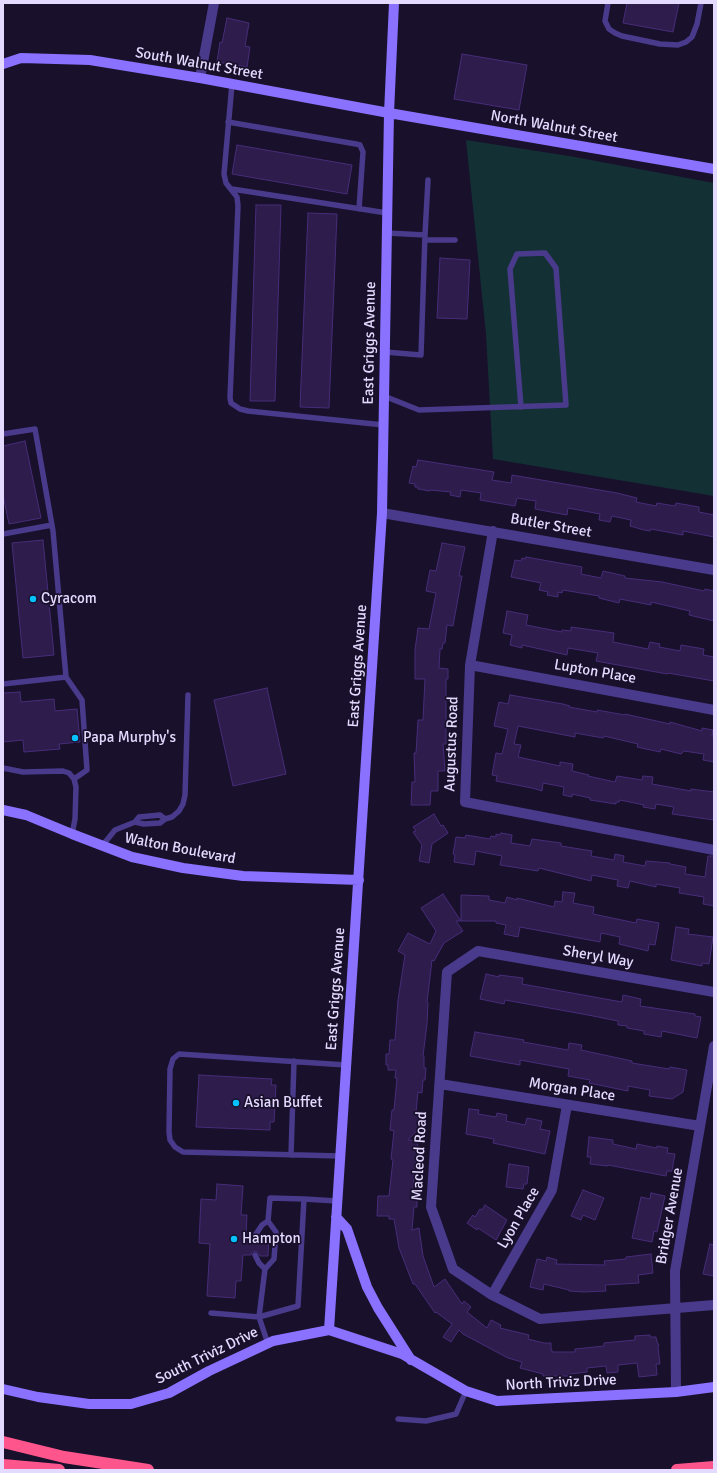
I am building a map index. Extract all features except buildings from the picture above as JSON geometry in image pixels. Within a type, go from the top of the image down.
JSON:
[{"type":"highway","points":[[3,1442],[64,1457],[148,1470]]},
{"type":"highway","points":[[3,1465],[59,1470]]},
{"type":"highway","points":[[677,1470],[714,1467]]},
{"type":"street","points":[[200,78],[214,3]]},
{"type":"street","name":"East Griggs Avenue","points":[[329,1330],[382,513],[389,114],[394,3]]},
{"type":"street","name":"South Walnut Street","points":[[3,64],[22,58],[90,60],[200,78],[389,114]]},
{"type":"street","name":"North Walnut Street","points":[[389,114],[714,169]]},
{"type":"street","name":"Butler Street","points":[[382,513],[714,570]]},
{"type":"street","name":"Augustus Road","points":[[493,531],[470,665],[465,802],[714,850]]},
{"type":"street","name":"Lupton Place","points":[[470,665],[714,710]]},
{"type":"street","name":"Walton Boulevard","points":[[3,810],[26,815],[102,846],[139,858],[183,868],[243,876],[359,880]]},
{"type":"street","name":"Sheryl Way","points":[[478,951],[714,992]]},
{"type":"street","name":"Macleod Road","points":[[478,951],[447,972],[431,1207],[453,1269],[492,1295],[540,1320],[714,1305]]},
{"type":"street","name":"Bridger Avenue","points":[[676,1392],[674,1308],[675,1272],[714,1046]]},
{"type":"street","name":"Morgan Place","points":[[440,1084],[700,1126]]},
{"type":"street","name":"Lyon Place","points":[[492,1295],[552,1190],[567,1104]]},
{"type":"street","points":[[336,1218],[347,1229],[365,1281],[378,1308],[411,1360]]},
{"type":"street","name":"South Triviz Drive","points":[[3,1390],[89,1404],[131,1404],[169,1394],[209,1371],[273,1341],[329,1330]]},
{"type":"street","name":"North Triviz Drive","points":[[329,1330],[402,1354],[466,1391],[497,1401],[676,1392],[714,1387]]},
{"type":"lane","points":[[608,3],[605,21],[609,29],[615,33],[622,36],[660,44],[678,45],[686,42],[692,37],[702,3]]},
{"type":"lane","points":[[232,84],[224,174],[226,183],[237,197],[238,206],[231,403],[240,409],[248,411],[384,425]]},
{"type":"lane","points":[[228,122],[360,145],[363,152],[359,208]]},
{"type":"lane","points":[[385,352],[421,355],[428,180]]},
{"type":"lane","points":[[232,189],[387,212]]},
{"type":"lane","points":[[387,233],[455,240]]},
{"type":"lane","points":[[384,396],[419,410],[521,407],[566,405],[556,268],[545,253],[517,254],[510,270],[521,407]]},
{"type":"lane","points":[[3,434],[35,429],[52,525],[66,677],[82,700],[83,707],[87,770],[74,779]]},
{"type":"lane","points":[[3,534],[52,525]]},
{"type":"lane","points":[[3,684],[66,677]]},
{"type":"lane","points":[[135,822],[144,824],[160,823],[165,819],[172,817],[179,811],[183,804],[185,795],[188,695]]},
{"type":"lane","points":[[3,768],[22,772],[63,771],[69,773],[74,779],[76,787],[72,834]]},
{"type":"lane","points":[[102,846],[115,830],[135,822],[139,817],[160,815],[165,819]]},
{"type":"lane","points":[[340,1156],[183,1152],[175,1148],[170,1140],[169,1132],[170,1069],[173,1059],[179,1054],[346,1064]]},
{"type":"lane","points":[[291,1155],[294,1061]]},
{"type":"lane","points":[[268,1344],[259,1318],[265,1269],[274,1259],[276,1232],[268,1221],[270,1198],[337,1201]]},
{"type":"lane","points":[[211,1313],[259,1318],[298,1306],[304,1199]]},
{"type":"lane","points":[[256,1234],[262,1225],[268,1221]]},
{"type":"lane","points":[[256,1255],[259,1263],[265,1269]]},
{"type":"lane","points":[[398,1419],[426,1421],[456,1414],[466,1391]]},
{"type":"green space","points":[[466,140],[569,156],[714,183],[714,496],[493,459],[486,334]]},
{"type":"place","name":"Cyracom","points":[[33,599]]},
{"type":"place","name":"Papa Murphy's","points":[[75,738]]},
{"type":"place","name":"Asian Buffet","points":[[236,1103]]},
{"type":"place","name":"Hampton","points":[[234,1239]]}]
